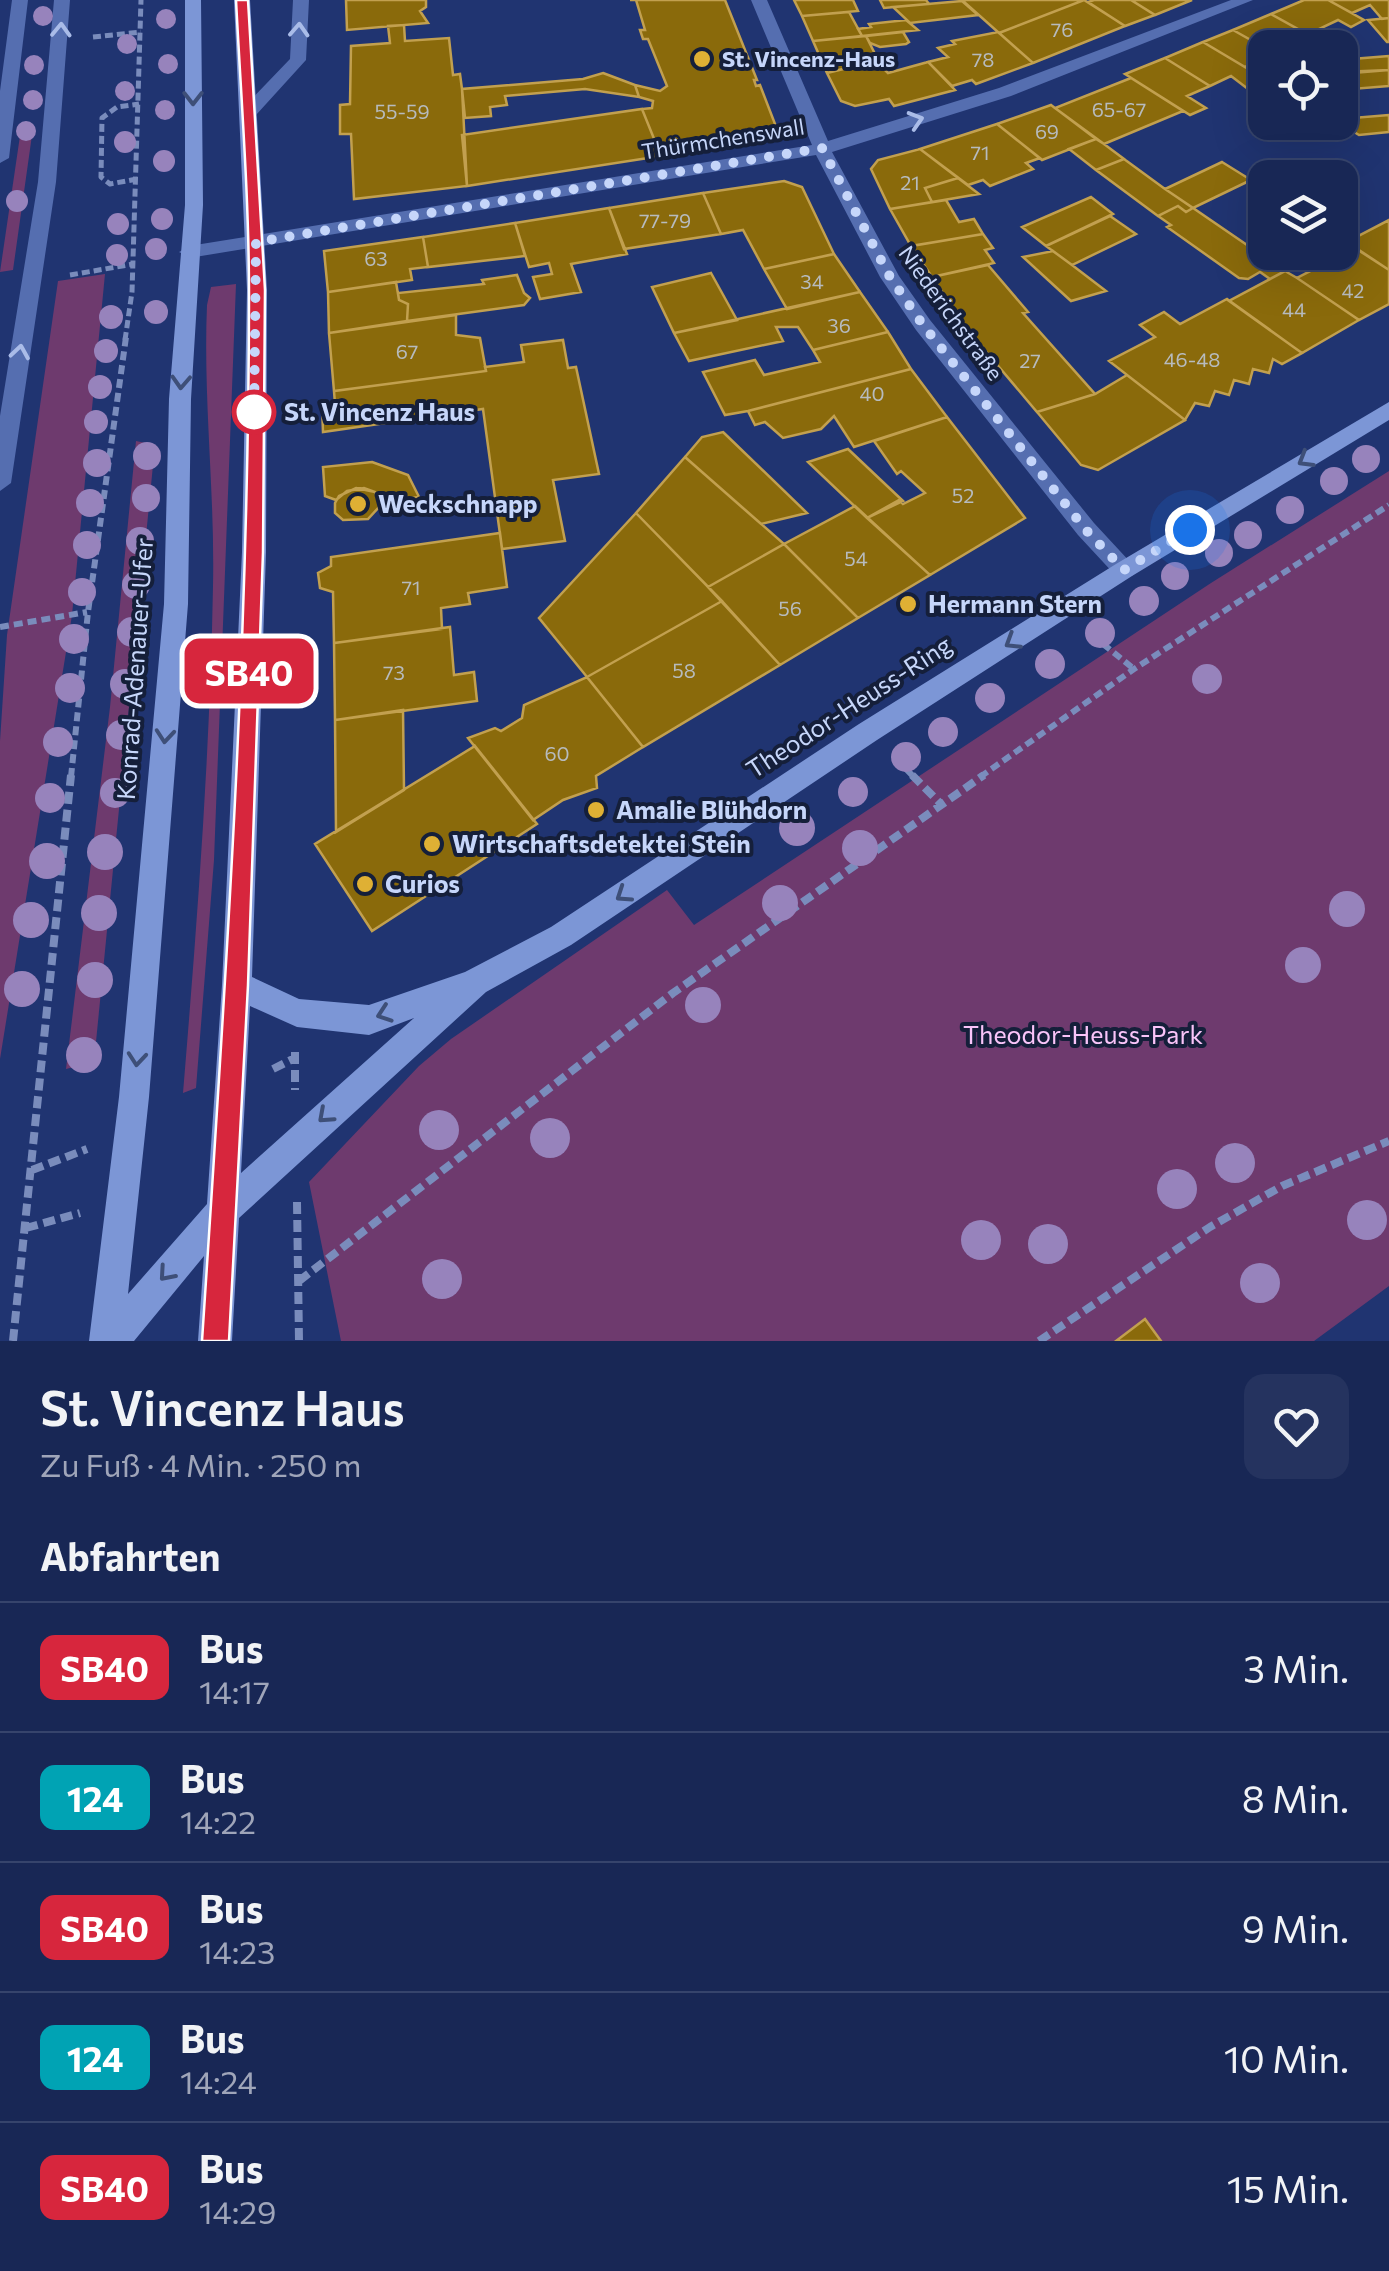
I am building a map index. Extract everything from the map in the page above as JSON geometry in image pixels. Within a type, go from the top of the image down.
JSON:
[{"type":"main road","name":"Konrad-Adenauer-Ufer","points":[[110,1341],[174,623],[180,399],[194,205],[192,0]]},
{"type":"main road","points":[[215,1341],[237,985],[254,552],[256,242],[242,0]]},
{"type":"main road","name":"Theodor-Heuss-Ring","points":[[110,1341],[222,1211],[476,982],[561,936],[868,732],[1124,570],[1389,410]]},
{"type":"main road","points":[[237,985],[297,1013],[369,1020],[476,982]]},
{"type":"street","points":[[0,158],[20,0]]},
{"type":"street","points":[[0,483],[32,280],[60,47],[62,0]]},
{"type":"street","points":[[250,110],[298,60],[301,0]]},
{"type":"street","name":"Niederichstraße","points":[[759,0],[822,148],[890,277],[923,325],[1086,530],[1124,570]]},
{"type":"street","name":"Thürmchenswall","points":[[189,252],[822,148],[1005,92],[1245,0]]},
{"type":"path","points":[[13,1341],[88,612],[134,264],[141,0]]},
{"type":"path","points":[[83,38],[141,32]]},
{"type":"path","points":[[137,179],[110,184],[101,176],[102,118],[117,107],[139,104]]},
{"type":"path","points":[[61,277],[134,264]]},
{"type":"path","points":[[300,1281],[673,993],[1134,670],[1389,505]]},
{"type":"path","points":[[1062,611],[1134,670]]},
{"type":"path","points":[[0,627],[88,612]]},
{"type":"path","points":[[868,732],[941,804]]},
{"type":"path","points":[[297,1013],[299,1341]]},
{"type":"path","points":[[1039,1341],[1210,1227],[1282,1186],[1389,1141]]},
{"type":"green space","points":[[33,128],[13,270],[0,272],[21,129]]},
{"type":"green space","points":[[105,274],[72,615],[0,1059],[0,741],[7,635],[58,281]]},
{"type":"green space","points":[[236,284],[214,860],[196,1088],[183,1093],[202,840],[211,649],[213,551],[207,305],[211,287]]},
{"type":"green space","points":[[136,441],[155,445],[94,1062],[66,1069],[110,707]]},
{"type":"green space","name":"Theodor-Heuss-Park","points":[[1389,471],[1389,1286],[1314,1341],[341,1341],[309,1182],[419,1066],[451,1039],[667,890],[694,925],[1211,583]]},
{"type":"building","points":[[346,0],[426,0],[426,7],[420,11],[428,23],[347,30]]},
{"type":"building","name":"St. Vincenz-Haus","points":[[636,0],[725,0],[756,86],[760,85],[775,124],[768,132],[661,156],[642,109],[652,108],[653,101],[639,97],[635,85],[660,91],[667,86],[648,39],[643,39],[640,30],[645,30]]},
{"type":"building","points":[[794,0],[853,0],[858,11],[802,16]]},
{"type":"building","points":[[880,0],[926,0],[929,4],[884,8]]},
{"type":"building","points":[[962,0],[1084,0],[999,33]]},
{"type":"building","points":[[1084,0],[1125,26],[1033,63],[999,33]]},
{"type":"building","points":[[1131,0],[1155,15],[1125,26],[1088,2]]},
{"type":"building","points":[[1131,0],[1192,0],[1155,15]]},
{"type":"building","points":[[1304,0],[1328,0],[1364,20],[1351,27],[1338,20],[1321,28],[1325,30],[1300,30],[1271,14]]},
{"type":"building","points":[[1328,0],[1389,0],[1389,18],[1382,19],[1370,5],[1352,13]]},
{"type":"building","points":[[962,1],[978,15],[910,23],[893,7]]},
{"type":"building","points":[[849,12],[862,36],[813,41],[802,16]]},
{"type":"building","points":[[1271,14],[1299,30],[1248,30],[1248,38],[1233,30]]},
{"type":"building","points":[[1389,18],[1389,42],[1387,42],[1368,20]]},
{"type":"building","points":[[906,20],[918,30],[862,36],[858,29],[871,27],[869,24]]},
{"type":"building","points":[[404,25],[405,41],[449,38],[453,75],[460,74],[462,89],[467,186],[354,199],[351,134],[340,134],[340,105],[350,104],[351,46],[390,43],[388,26]]},
{"type":"building","points":[[1233,30],[1248,38],[1248,66],[1245,67],[1203,42]]},
{"type":"building","points":[[903,32],[909,42],[906,44],[880,47],[870,43],[866,36]]},
{"type":"building","points":[[998,32],[1033,63],[976,84],[972,80],[952,86],[928,62],[948,57],[938,48],[955,44],[952,41]]},
{"type":"building","points":[[866,36],[878,60],[827,73],[813,41]]},
{"type":"building","points":[[1203,42],[1248,69],[1248,89],[1231,76],[1210,86],[1165,58]]},
{"type":"building","points":[[1389,56],[1389,70],[1358,71],[1358,59]]},
{"type":"building","points":[[1165,58],[1210,86],[1187,96],[1206,108],[1190,115],[1125,74]]},
{"type":"building","points":[[876,61],[888,73],[928,62],[955,90],[894,106],[889,99],[855,106],[841,101],[827,73]]},
{"type":"building","points":[[1389,70],[1389,86],[1358,89],[1358,73]]},
{"type":"building","points":[[603,73],[635,85],[639,97],[585,89],[505,96],[507,105],[490,107],[491,116],[465,118],[462,89],[583,79]]},
{"type":"building","points":[[1131,78],[1183,111],[1104,144],[1055,108]]},
{"type":"building","points":[[1051,105],[1096,139],[1042,160],[997,124]]},
{"type":"building","points":[[642,109],[661,156],[467,186],[462,135]]},
{"type":"building","points":[[1389,115],[1389,132],[1359,135],[1358,118]]},
{"type":"building","points":[[997,124],[1040,158],[1026,163],[1033,169],[990,186],[983,180],[968,185],[920,149]]},
{"type":"building","points":[[1096,139],[1124,159],[1096,170],[1069,149]]},
{"type":"building","points":[[920,149],[958,178],[925,188],[932,202],[890,209],[871,169],[878,160]]},
{"type":"building","points":[[1124,159],[1193,208],[1186,212],[1178,206],[1158,216],[1096,170]]},
{"type":"building","points":[[1222,162],[1248,178],[1193,208],[1165,189]]},
{"type":"building","points":[[958,178],[979,194],[932,202],[925,188]]},
{"type":"building","points":[[784,181],[802,187],[834,254],[764,269],[743,230],[721,234],[703,193]]},
{"type":"building","points":[[703,193],[721,234],[624,249],[609,208]]},
{"type":"building","points":[[1091,197],[1113,214],[1046,246],[1022,227]]},
{"type":"building","points":[[946,200],[959,222],[974,219],[983,234],[911,246],[890,209]]},
{"type":"building","points":[[1178,206],[1186,212],[1193,208],[1248,246],[1248,270],[1285,271],[1270,279],[1260,272],[1248,279],[1239,278],[1167,227],[1171,225],[1158,216]]},
{"type":"building","points":[[609,208],[627,254],[571,264],[581,292],[540,299],[533,277],[552,274],[549,263],[529,267],[515,223]]},
{"type":"building","points":[[1110,216],[1136,234],[1072,265],[1046,246]]},
{"type":"building","points":[[1389,220],[1389,270],[1358,249],[1358,236]]},
{"type":"building","points":[[515,223],[525,256],[428,267],[423,237]]},
{"type":"building","points":[[983,234],[993,248],[985,250],[994,263],[932,277],[911,246]]},
{"type":"building","points":[[423,237],[428,267],[410,269],[412,280],[328,292],[324,251]]},
{"type":"building","points":[[1358,250],[1389,270],[1389,304],[1359,320],[1297,278],[1312,270],[1358,270]]},
{"type":"building","points":[[1053,251],[1106,291],[1071,301],[1023,257]]},
{"type":"building","points":[[834,254],[860,292],[787,309],[764,269]]},
{"type":"building","points":[[988,265],[1028,312],[1023,313],[1095,394],[1037,412],[967,329],[932,277]]},
{"type":"building","points":[[1285,271],[1359,320],[1302,353],[1229,301]]},
{"type":"building","points":[[711,273],[737,320],[674,333],[652,287]]},
{"type":"building","points":[[517,275],[530,298],[524,305],[407,321],[408,304],[399,300],[398,293],[484,284],[482,280]]},
{"type":"building","points":[[396,282],[399,300],[408,304],[407,321],[329,333],[328,292]]},
{"type":"building","points":[[860,292],[888,332],[813,350],[798,327],[776,327],[783,341],[689,361],[674,333]]},
{"type":"building","points":[[1227,299],[1302,353],[1282,364],[1273,359],[1269,373],[1253,369],[1249,384],[1234,380],[1229,395],[1215,391],[1209,406],[1195,403],[1185,420],[1109,361],[1155,337],[1140,325],[1164,312],[1180,324]]},
{"type":"building","points":[[456,315],[456,335],[480,338],[486,371],[334,391],[329,333]]},
{"type":"building","points":[[888,332],[911,369],[748,411],[725,415],[703,372],[755,360],[764,375],[820,362],[813,350]]},
{"type":"building","points":[[563,340],[568,368],[576,367],[599,474],[553,480],[565,541],[502,549],[483,409],[323,432],[322,406],[335,404],[334,391],[486,371],[485,367],[524,362],[521,345]]},
{"type":"building","points":[[911,369],[947,417],[854,447],[834,416],[821,429],[783,438],[765,422],[755,425],[748,411]]},
{"type":"building","points":[[1127,375],[1185,420],[1098,470],[1081,465],[1037,412],[1095,394]]},
{"type":"building","points":[[947,417],[1025,518],[930,575],[867,518],[899,500],[903,504],[925,493],[901,471],[897,474],[874,441]]},
{"type":"building","points":[[723,432],[807,513],[761,524],[685,457],[702,437]]},
{"type":"building","points":[[848,449],[903,501],[867,518],[808,462]]},
{"type":"building","points":[[685,457],[784,544],[708,587],[636,513]]},
{"type":"building","points":[[372,462],[408,475],[419,497],[381,502],[375,492],[364,488],[347,491],[336,500],[325,496],[323,467]]},
{"type":"building","name":"Weckschnapp","points":[[356,488],[375,492],[380,506],[368,519],[343,520],[335,513],[335,503],[339,496]]},
{"type":"building","points":[[855,506],[930,575],[858,618],[784,544]]},
{"type":"building","points":[[636,513],[722,601],[587,677],[539,618]]},
{"type":"building","points":[[500,533],[507,587],[468,593],[470,604],[441,608],[442,629],[334,643],[333,592],[320,588],[318,573],[331,566],[331,557]]},
{"type":"building","points":[[784,544],[858,618],[780,665],[708,587]]},
{"type":"building","points":[[722,601],[780,665],[643,747],[587,677]]},
{"type":"building","points":[[450,627],[454,675],[474,672],[477,701],[335,720],[334,643]]},
{"type":"building","points":[[587,677],[643,747],[596,776],[597,788],[563,800],[533,820],[468,738],[495,728],[501,731],[522,718],[524,705]]},
{"type":"building","points":[[403,710],[404,790],[336,832],[335,720]]},
{"type":"building","points":[[475,746],[537,824],[372,931],[315,844]]},
{"type":"building","points":[[1145,1319],[1161,1341],[1116,1341]]},
{"type":"bus line","name":"SB40","points":[[215,1341],[237,985],[254,552],[256,242],[242,0]]},
{"type":"place","name":"St. Vincenz-Haus","points":[[702,59]]},
{"type":"place","name":"St. Vincenz Haus","points":[[254,412]]},
{"type":"place","name":"Weckschnapp","points":[[358,504]]},
{"type":"place","name":"Hermann Stern","points":[[908,604]]},
{"type":"place","name":"Amalie Blühdorn","points":[[596,810]]},
{"type":"place","name":"Wirtschaftsdetektei Stein","points":[[432,844]]},
{"type":"place","name":"Curios","points":[[365,884]]},
{"type":"route","points":[[254,412],[254,427],[256,242],[822,148],[890,277],[923,325],[1086,530],[1124,570],[1190,530]]}]
